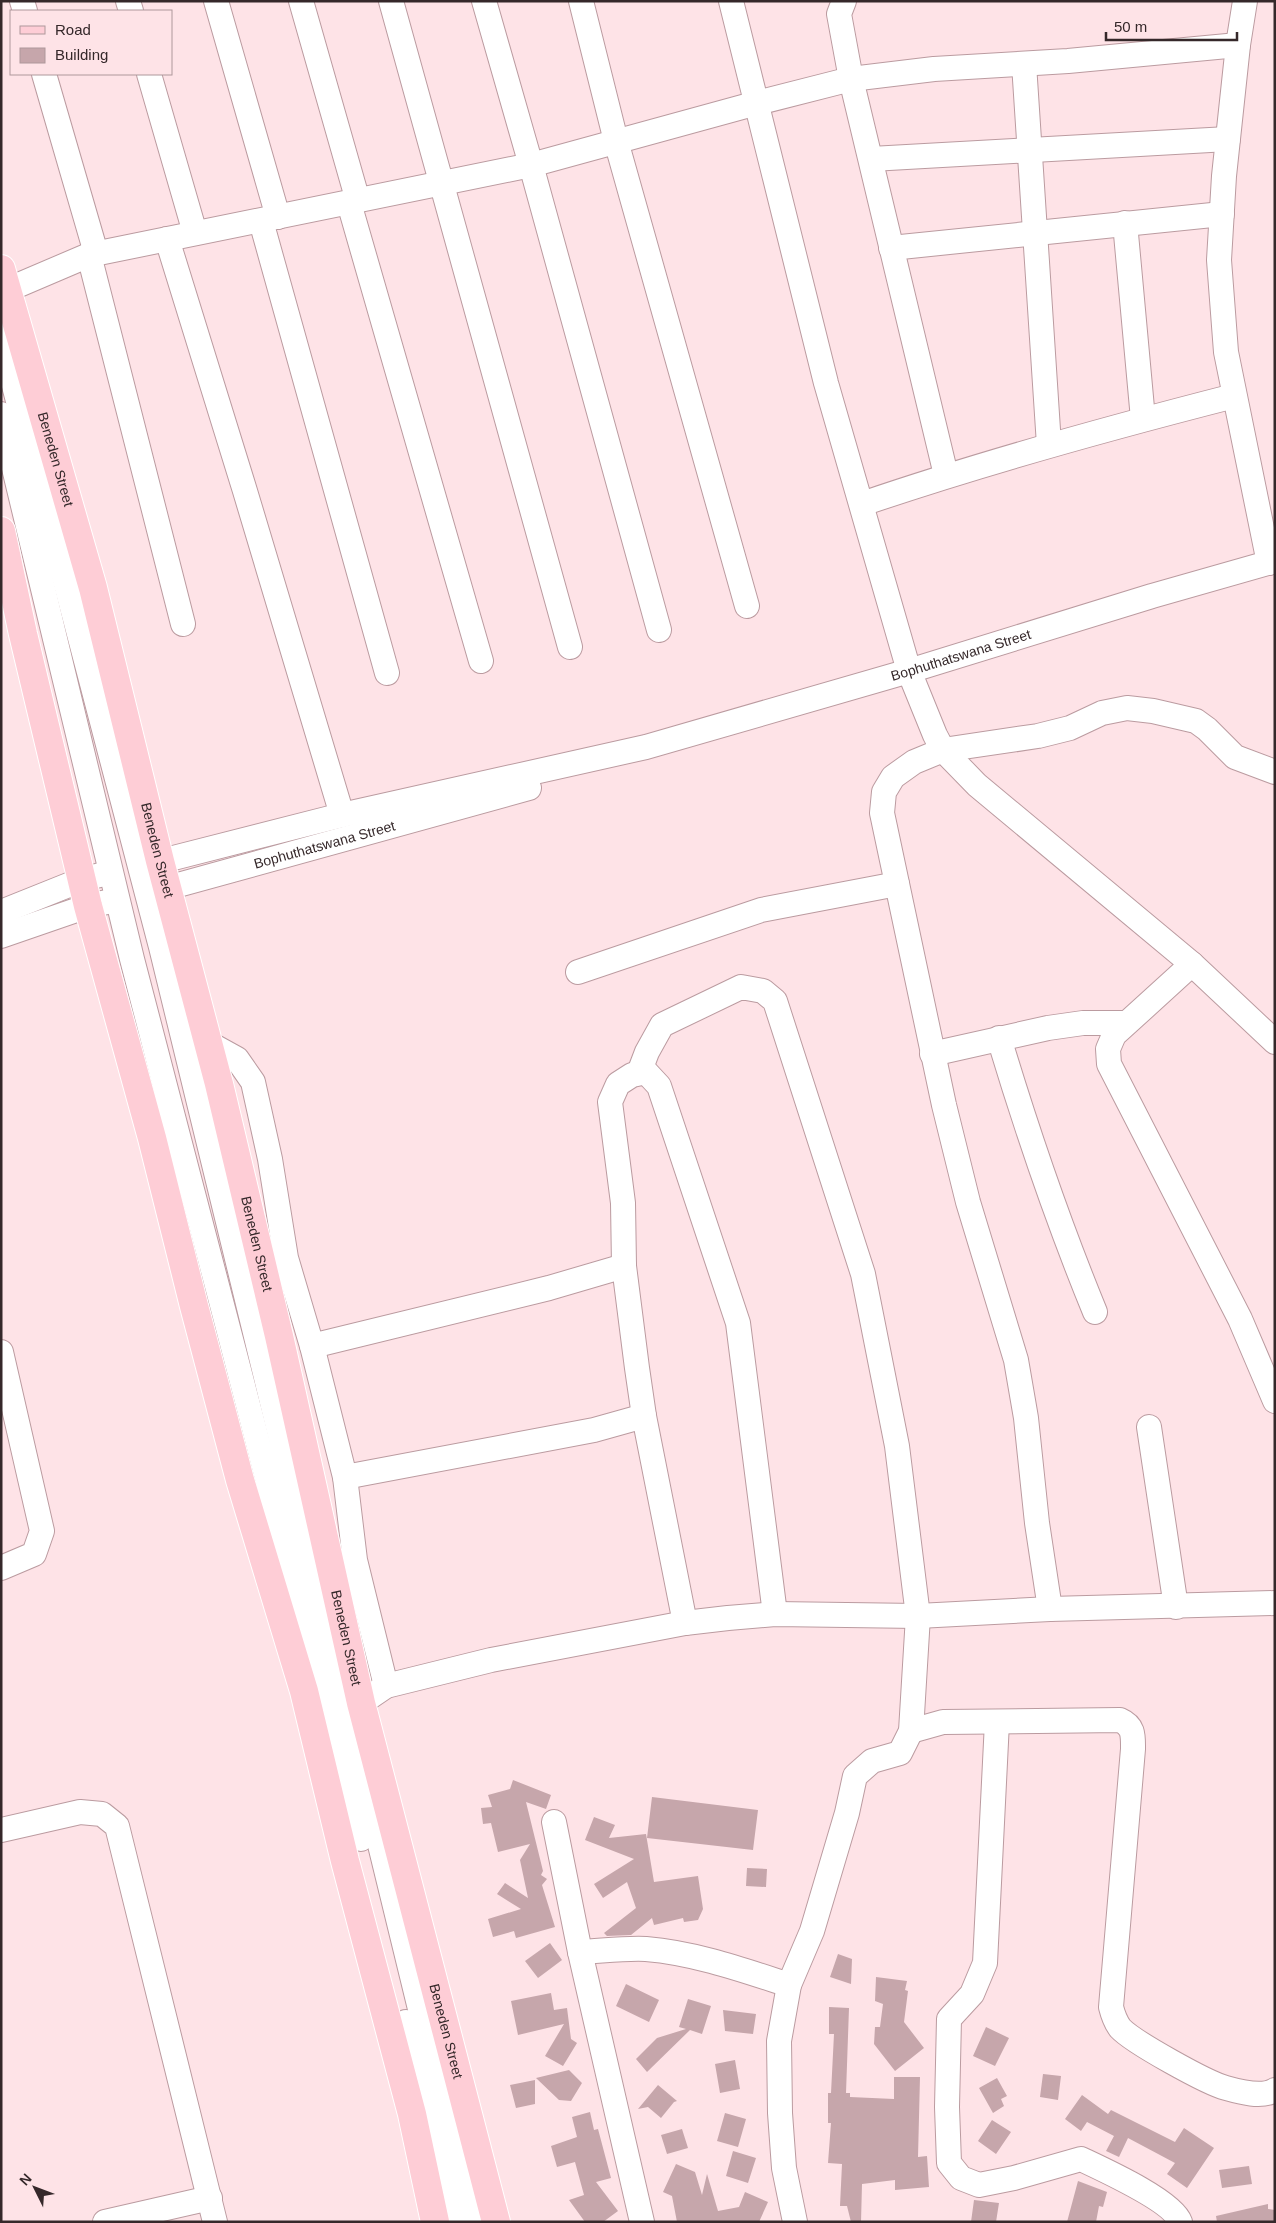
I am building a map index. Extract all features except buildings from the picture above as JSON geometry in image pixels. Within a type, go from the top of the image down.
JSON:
[{"type":"main road","name":"Beneden Street","points":[[4,280],[93,588],[150,864],[157,891],[208,1043],[278,1336],[361,1704],[496,2222]]},
{"type":"main road","points":[[1,531],[23,634],[81,880],[152,1138],[240,1480],[304,1691],[345,1861],[412,2114],[435,2222]]},
{"type":"street","points":[[216,1],[387,673]]},
{"type":"street","points":[[301,1],[354,202],[481,662]]},
{"type":"street","points":[[391,1],[570,647]]},
{"type":"street","points":[[484,1],[659,630]]},
{"type":"street","points":[[581,1],[616,141],[747,606]]},
{"type":"street","points":[[731,1],[826,383],[909,671],[944,750],[977,784],[1192,964],[1275,1042]]},
{"type":"street","points":[[844,1],[839,14],[851,79],[946,475]]},
{"type":"street","points":[[1245,1],[1238,45],[1228,139],[1219,260],[1226,352],[1234,396],[1272,562]]},
{"type":"street","points":[[4,280],[93,254],[531,165],[851,79],[934,69],[1024,64],[1238,45]]},
{"type":"street","points":[[1024,64],[1049,445]]},
{"type":"street","points":[[44,75],[93,254],[183,624]]},
{"type":"street","points":[[149,75],[194,233]]},
{"type":"street","points":[[871,159],[1228,139]]},
{"type":"street","points":[[891,248],[1222,214]]},
{"type":"street","points":[[1125,223],[1143,419]]},
{"type":"street","points":[[167,239],[342,815]]},
{"type":"street","points":[[1,336],[150,864]]},
{"type":"street","points":[[862,504],[946,475],[1049,445],[1234,396]]},
{"type":"street","points":[[1,414],[110,873],[372,1879],[454,2222]]},
{"type":"street","name":"Bophuthatswana Street","points":[[1,912],[81,880],[342,815],[646,747],[909,671],[1152,596],[1272,562]]},
{"type":"street","points":[[1050,1609],[1037,1523],[1026,1418],[1016,1360],[968,1202],[932,1054],[882,813],[884,792],[894,777],[914,762],[944,750],[1038,736],[1070,728],[1102,713],[1128,708],[1196,722],[1207,729],[1235,757],[1275,772]]},
{"type":"street","name":"Bophuthatswana Street","points":[[1,936],[88,906],[157,891],[589,771],[646,747]]},
{"type":"street","points":[[578,972],[761,910],[896,884]]},
{"type":"street","points":[[157,891],[472,2222]]},
{"type":"street","points":[[1192,964],[1114,1035],[1108,1048],[1109,1064],[1240,1319],[1275,1401]]},
{"type":"street","points":[[639,1073],[647,1052],[662,1025],[741,987],[763,991],[775,1001],[863,1274],[897,1446],[918,1616],[911,1731],[900,1753],[872,1761],[855,1776],[847,1813],[812,1931],[789,1985],[779,2042],[780,2114],[784,2168],[794,2222]]},
{"type":"street","points":[[932,1054],[1048,1028],[1083,1024],[1125,1023]]},
{"type":"street","points":[[999,1038],[1017,1099],[1065,1238],[1095,1312]]},
{"type":"street","points":[[208,1043],[238,1059],[253,1082],[270,1159],[286,1258],[312,1346],[345,1477],[356,1560],[386,1686]]},
{"type":"street","points":[[685,1623],[644,1416],[624,1266],[623,1203],[610,1102],[618,1084],[632,1074],[646,1072],[660,1086],[738,1323],[775,1614]]},
{"type":"street","points":[[312,1346],[549,1288],[624,1266]]},
{"type":"street","points":[[1,1352],[42,1531],[34,1554],[1,1568]]},
{"type":"street","points":[[345,1477],[594,1430],[644,1416]]},
{"type":"street","points":[[1149,1427],[1176,1607]]},
{"type":"street","points":[[361,1704],[386,1686],[557,1646],[685,1623],[775,1614],[918,1616],[1050,1609],[1275,1604]]},
{"type":"street","points":[[911,1731],[943,1722],[1120,1720],[1130,1727],[1133,1735],[1133,1750],[1112,2007],[1113,2016],[1125,2032],[1179,2066],[1224,2088],[1251,2094],[1270,2093],[1275,2090]]},
{"type":"street","points":[[997,1722],[985,1963],[972,1994],[949,2019],[947,2108],[949,2163],[961,2178],[979,2185],[1014,2178],[1081,2159],[1118,2176],[1159,2201],[1178,2216],[1180,2222]]},
{"type":"street","points":[[1,1830],[80,1812],[102,1814],[117,1826],[215,2222]]},
{"type":"street","points":[[554,1822],[580,1952],[642,2222]]},
{"type":"street","points":[[580,1952],[625,1949],[665,1951],[740,1969],[789,1985]]},
{"type":"street","points":[[105,2222],[210,2198]]}]
